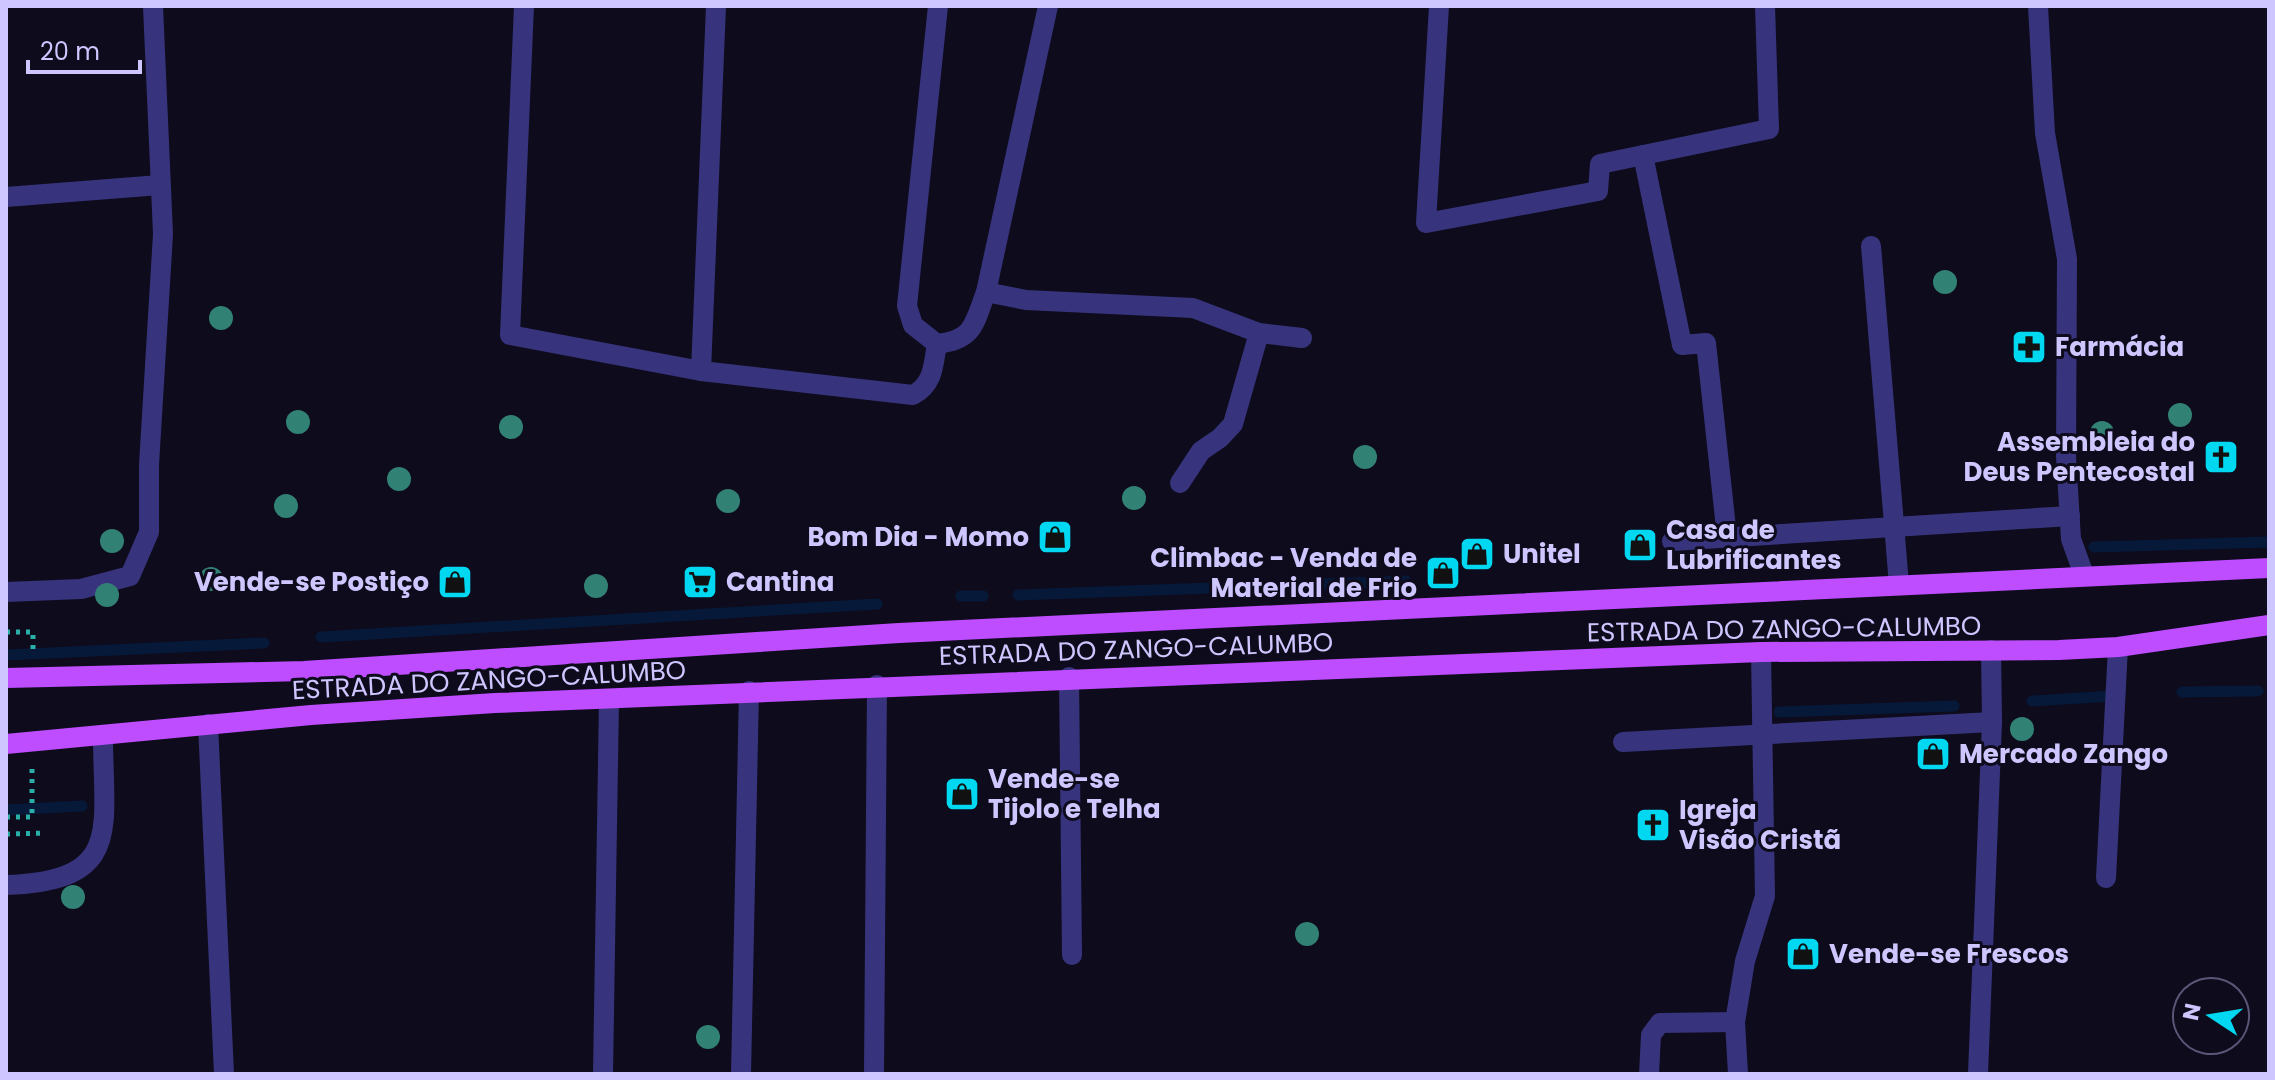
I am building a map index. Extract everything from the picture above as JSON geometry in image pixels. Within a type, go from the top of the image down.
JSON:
[{"type":"main road","name":"ESTRADA DO ZANGO-CALUMBO","points":[[6,678],[288,672],[899,633],[2269,568]]},
{"type":"main road","name":"ESTRADA DO ZANGO-CALUMBO","points":[[6,744],[208,724],[495,703],[1069,677],[1761,652],[2118,647],[2269,625]]},
{"type":"street","points":[[6,592],[81,589],[130,576],[149,532],[150,450],[163,234],[153,6]]},
{"type":"street","points":[[524,6],[510,335],[701,371],[913,395],[925,389],[931,377],[937,344]]},
{"type":"street","points":[[701,371],[716,6]]},
{"type":"street","points":[[938,6],[907,306],[913,325],[937,344],[957,342],[972,330],[986,292],[1048,6]]},
{"type":"street","points":[[1439,6],[1426,223],[1598,191],[1600,164],[1769,129],[1765,6]]},
{"type":"street","points":[[2038,6],[2045,133],[2067,259],[2065,430],[2071,539],[2084,575]]},
{"type":"street","points":[[1643,155],[1682,345],[1706,343],[1727,537]]},
{"type":"street","points":[[6,197],[160,185]]},
{"type":"street","points":[[1871,246],[1899,585]]},
{"type":"street","points":[[986,292],[1026,300],[1193,308],[1259,333],[1302,338]]},
{"type":"street","points":[[1180,483],[1201,451],[1233,424],[1259,333]]},
{"type":"street","points":[[1672,541],[2070,516]]},
{"type":"street","points":[[2106,878],[2118,647]]},
{"type":"street","points":[[1978,1074],[1992,722],[1991,650]]},
{"type":"street","points":[[1738,1074],[1735,1022],[1745,961],[1765,896],[1765,735],[1761,652]]},
{"type":"street","points":[[1069,677],[1072,955]]},
{"type":"street","points":[[874,1074],[877,685]]},
{"type":"street","points":[[741,1074],[749,691]]},
{"type":"street","points":[[603,1074],[609,700]]},
{"type":"street","points":[[1623,742],[1992,722]]},
{"type":"street","points":[[208,724],[224,1074]]},
{"type":"street","points":[[6,885],[54,881],[75,873],[93,859],[103,841],[103,736]]},
{"type":"street","points":[[1649,1074],[1651,1035],[1660,1023],[1735,1022]]},
{"type":"path","points":[[6,632],[33,632]]},
{"type":"path","points":[[6,817],[32,817]]},
{"type":"path","points":[[6,834],[45,833]]},
{"type":"waterway","points":[[2094,547],[2269,542]]},
{"type":"waterway","points":[[1018,595],[1406,581]]},
{"type":"waterway","points":[[961,596],[983,596]]},
{"type":"waterway","points":[[321,637],[877,604]]},
{"type":"waterway","points":[[6,655],[264,643]]},
{"type":"waterway","points":[[2182,692],[2258,691]]},
{"type":"waterway","points":[[2032,701],[2113,696]]},
{"type":"waterway","points":[[1779,712],[1954,706]]},
{"type":"waterway","points":[[6,810],[82,806]]},
{"type":"place","name":"Farmácia","points":[[2029,347]]},
{"type":"place","name":"Assembleia do Deus Pentecostal","points":[[2221,457]]},
{"type":"place","name":"Bom Dia - Momo","points":[[1055,537]]},
{"type":"place","name":"Casa de Lubrificantes","points":[[1640,545]]},
{"type":"place","name":"Unitel","points":[[1477,554]]},
{"type":"place","name":"Climbac - Venda de Material de Frio","points":[[1443,573]]},
{"type":"place","name":"Vende-se Postiço","points":[[455,582]]},
{"type":"place","name":"Cantina","points":[[700,582]]},
{"type":"place","name":"Mercado Zango","points":[[1933,754]]},
{"type":"place","name":"Vende-se Tijolo e Telha","points":[[962,794]]},
{"type":"place","name":"Igreja Visão Cristã","points":[[1653,825]]},
{"type":"place","name":"Vende-se Frescos","points":[[1803,954]]}]
